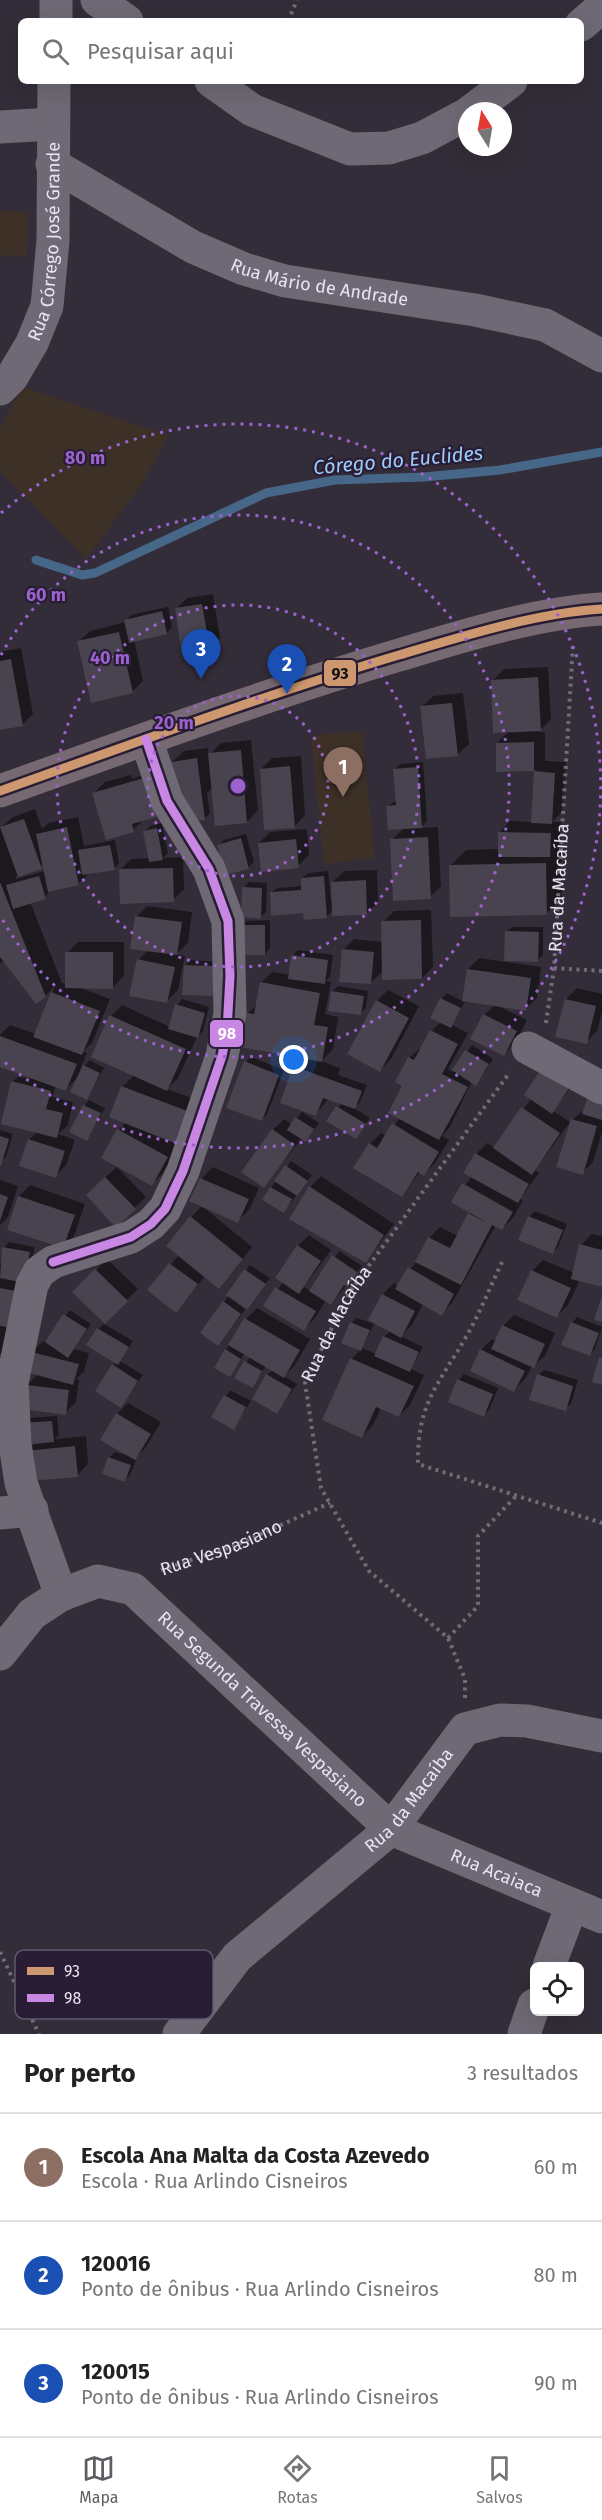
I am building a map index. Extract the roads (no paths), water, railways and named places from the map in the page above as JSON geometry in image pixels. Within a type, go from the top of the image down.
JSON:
[{"type":"main road","points":[[0,792],[344,671],[467,636],[588,610]]},
{"type":"street","points":[[56,0],[56,18]]},
{"type":"street","points":[[97,0],[123,18]]},
{"type":"street","points":[[584,22],[602,7]]},
{"type":"street","name":"Rua Córrego José Grande","points":[[0,389],[12,377],[33,343],[47,306],[53,241],[54,84]]},
{"type":"street","points":[[215,84],[252,110],[350,149],[389,148],[422,138],[458,120]]},
{"type":"street","points":[[483,102],[507,84]]},
{"type":"street","points":[[0,127],[53,124]]},
{"type":"street","name":"Rua Mário de Andrade","points":[[52,164],[193,247],[244,269],[285,281],[475,310],[545,326],[602,356]]},
{"type":"street","points":[[0,1654],[32,1614],[61,1595],[21,1483],[15,1444],[12,1383],[32,1285],[39,1272],[53,1262],[131,1237],[151,1224],[165,1209],[183,1171],[222,1056],[227,1031],[230,976],[228,921],[209,869],[167,801],[146,739]]},
{"type":"street","points":[[528,1048],[602,1088]]},
{"type":"street","points":[[0,1513],[32,1510]]},
{"type":"street","name":"Rua Segunda Travessa Vespasiano","points":[[61,1595],[98,1581],[145,1580],[391,1829]]},
{"type":"street","name":"Rua da Macaíba","points":[[213,1989],[237,1958],[391,1829],[465,1729],[500,1720],[527,1721],[602,1736]]},
{"type":"street","name":"Rua Acaiaca","points":[[391,1829],[602,1917]]},
{"type":"street","points":[[551,1962],[572,1905]]},
{"type":"street","points":[[524,2034],[530,2016]]},
{"type":"street","name":"Rua da Macaíba","points":[[179,2034],[190,2019]]},
{"type":"waterway","name":"Córego do Euclides","points":[[36,560],[82,575],[95,573],[266,493],[335,480],[424,477],[500,470],[602,452]]},
{"type":"place","name":"120015","points":[[201,679]]},
{"type":"place","name":"120016","points":[[287,694]]},
{"type":"place","name":"Escola Ana Malta da Costa Azevedo","points":[[343,797]]}]
